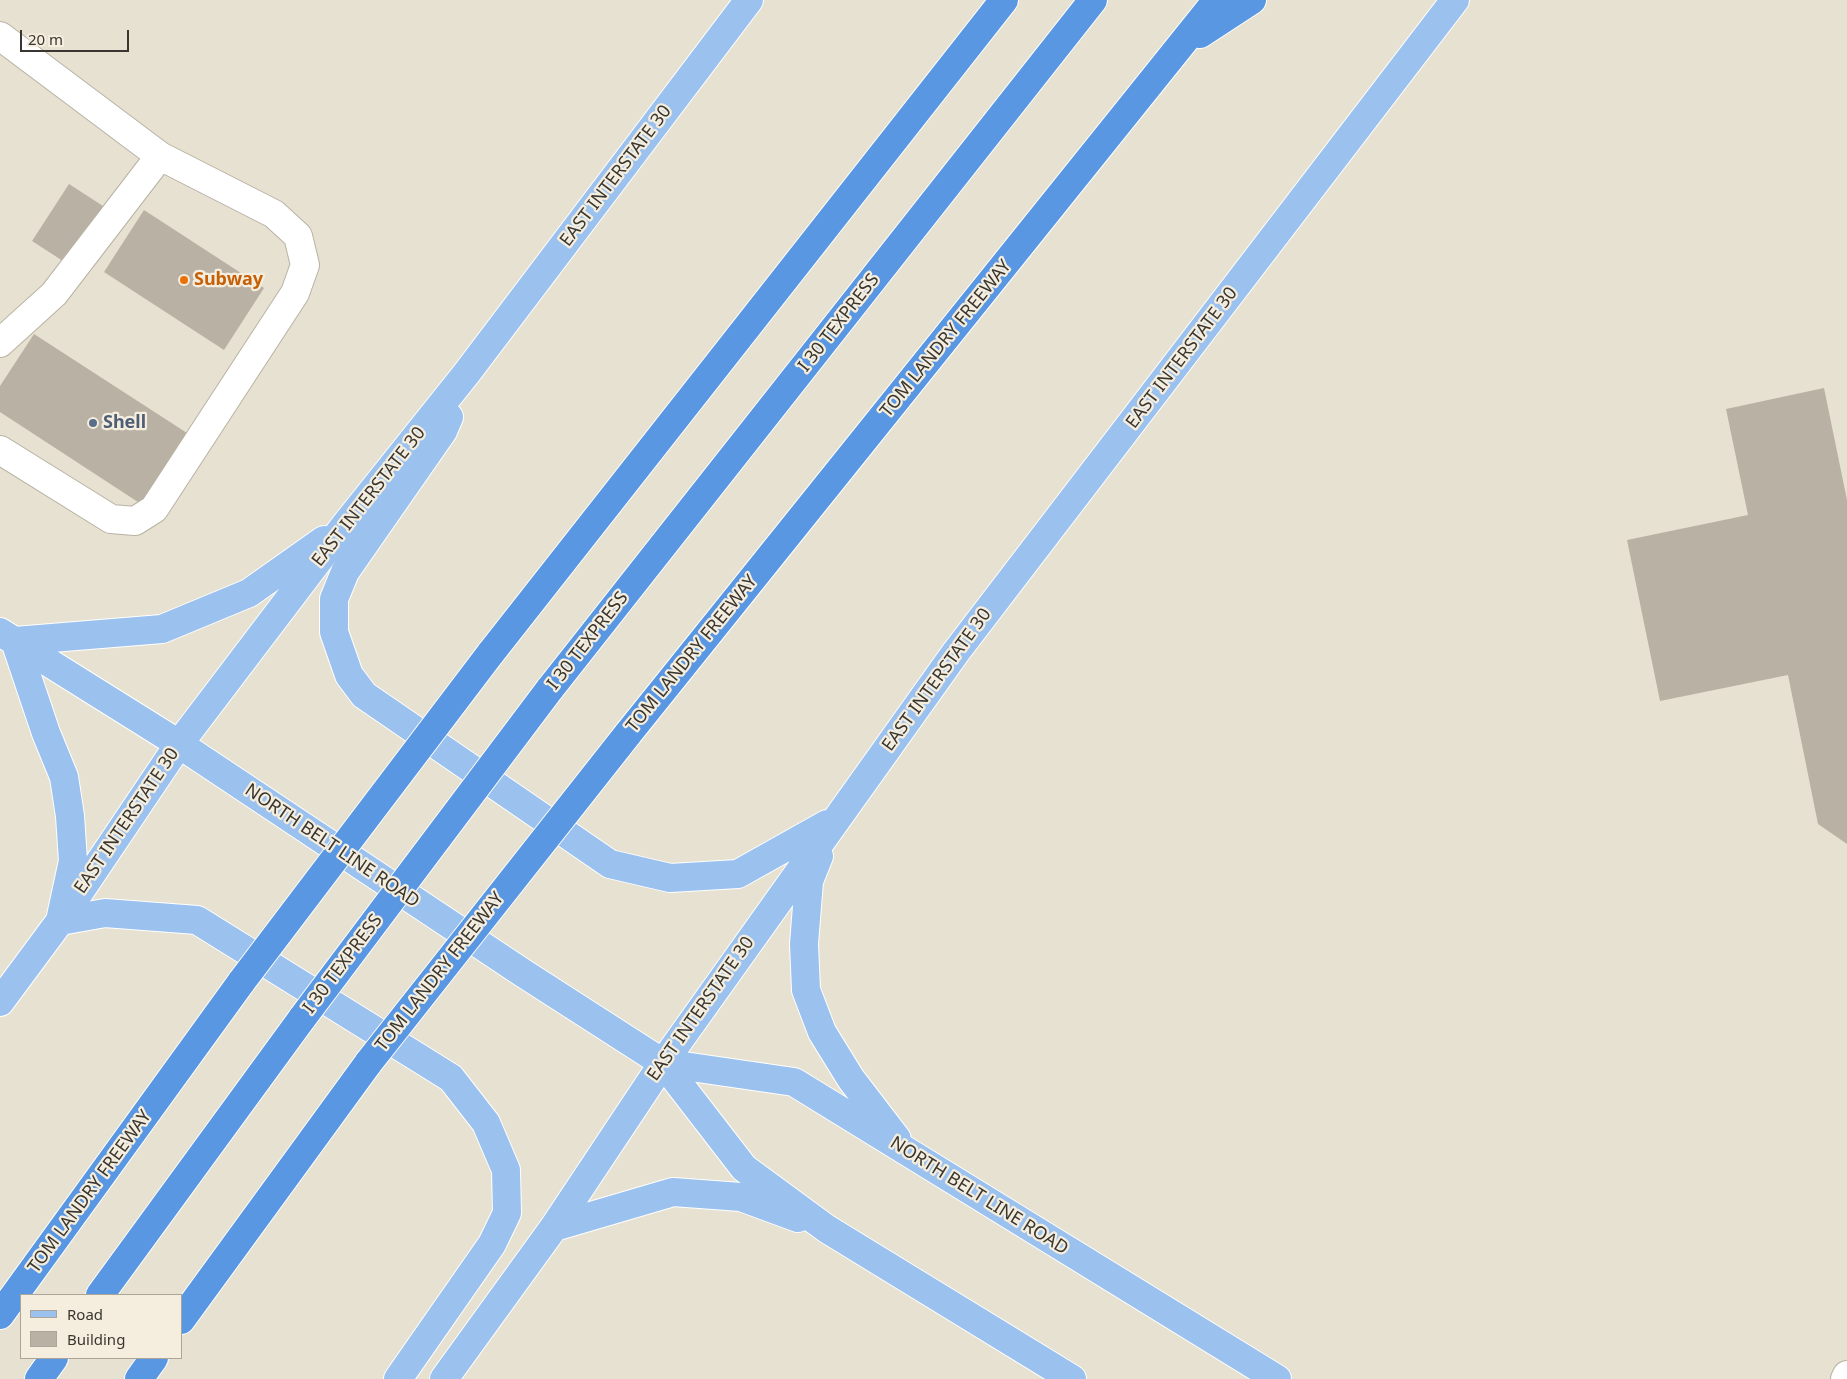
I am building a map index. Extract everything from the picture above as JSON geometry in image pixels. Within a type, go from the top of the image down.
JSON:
[{"type":"highway","name":"TOM LANDRY FREEWAY","points":[[0,1315],[242,981],[490,654],[1004,0]]},
{"type":"highway","name":"I 30 TEXPRESS","points":[[101,1294],[303,1017],[549,690],[1093,0]]},
{"type":"highway","name":"TOM LANDRY FREEWAY","points":[[182,1319],[369,1062],[627,735],[1217,0]]},
{"type":"highway","points":[[1182,45],[1252,0]]},
{"type":"highway","points":[[39,1379],[53,1359]]},
{"type":"highway","points":[[139,1379],[153,1359]]},
{"type":"main road","name":"EAST INTERSTATE 30","points":[[0,1002],[60,921],[178,744],[346,524],[466,374],[749,0]]},
{"type":"main road","name":"EAST INTERSTATE 30","points":[[444,1379],[554,1227],[663,1062],[956,652],[1455,0]]},
{"type":"main road","points":[[466,374],[443,431],[344,572],[334,599],[334,632],[349,675],[364,695],[610,864],[670,878],[738,874],[835,820]]},
{"type":"main road","points":[[346,524],[249,593],[162,629],[8,636],[64,777],[70,816],[73,861],[60,921],[105,913],[196,920],[450,1078],[486,1123],[506,1170],[507,1213],[492,1244],[398,1379]]},
{"type":"main road","name":"NORTH BELT LINE ROAD","points":[[8,636],[178,744],[523,974],[663,1062],[744,1168],[827,1229],[1072,1379]]},
{"type":"main road","points":[[835,820],[809,881],[804,944],[806,990],[822,1032],[851,1079],[907,1152]]},
{"type":"main road","name":"NORTH BELT LINE ROAD","points":[[663,1062],[794,1082],[1277,1379]]},
{"type":"main road","points":[[554,1227],[673,1192],[741,1197],[827,1229]]},
{"type":"lane","points":[[0,36],[59,78],[160,156],[274,214],[298,236],[305,265],[295,293],[154,508],[135,521],[110,519],[0,450]]},
{"type":"lane","points":[[0,343],[54,294],[160,156]]},
{"type":"lane","points":[[1845,1379],[1847,1375]]},
{"type":"building","points":[[69,184],[103,206],[66,263],[32,241]]},
{"type":"building","name":"Subway","points":[[144,210],[264,288],[224,350],[104,272]]},
{"type":"building","name":"Shell","points":[[34,334],[187,433],[141,504],[0,412],[0,386]]},
{"type":"building","points":[[1824,388],[1847,500],[1847,844],[1818,824],[1788,675],[1660,701],[1627,540],[1748,515],[1726,409]]},
{"type":"place","name":"Subway","points":[[184,280]]},
{"type":"place","name":"Shell","points":[[93,423]]}]
